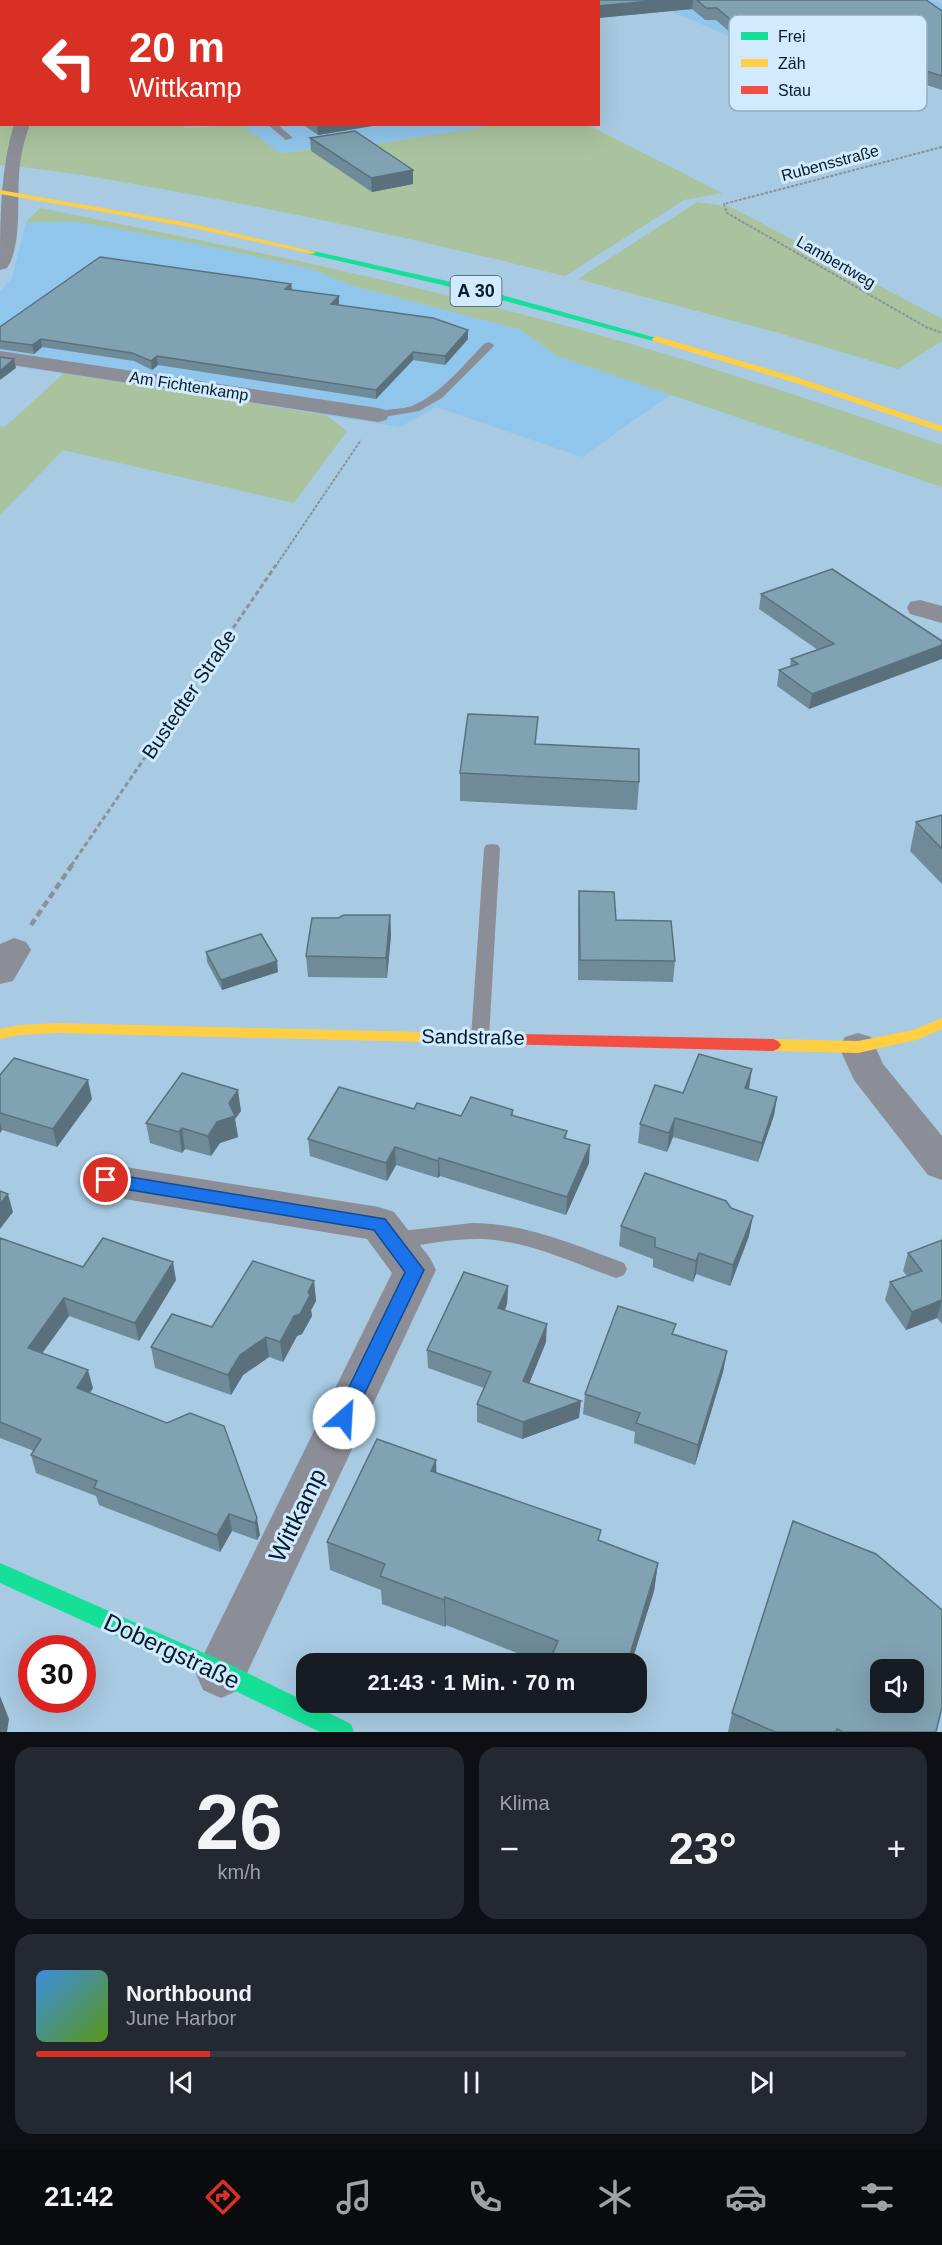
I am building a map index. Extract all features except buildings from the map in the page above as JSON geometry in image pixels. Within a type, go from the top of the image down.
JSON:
[{"type":"main road","points":[[0,178],[45,186]]},
{"type":"main road","name":"A 30","points":[[0,192],[228,233],[370,264],[514,300],[750,366],[942,429]]},
{"type":"main road","name":"Sandstraße","points":[[0,1034],[19,1030],[58,1028],[858,1047],[916,1035],[942,1023]]},
{"type":"main road","name":"Dobergstraße","points":[[0,1573],[221,1672],[343,1732]]},
{"type":"street","points":[[0,264],[9,228],[11,155],[21,126]]},
{"type":"street","name":"Am Fichtenkamp","points":[[0,357],[378,415]]},
{"type":"street","points":[[858,1047],[867,1070],[942,1164]]},
{"type":"street","name":"Wittkamp","points":[[106,1180],[379,1224],[415,1270],[221,1672]]},
{"type":"lane","points":[[274,126],[289,138]]},
{"type":"lane","points":[[378,415],[415,409],[438,396],[489,345]]},
{"type":"lane","points":[[480,1037],[492,849]]},
{"type":"lane","points":[[392,1242],[435,1233],[485,1231],[536,1240],[616,1269]]},
{"type":"path","name":"Rubensstraße","points":[[724,204],[942,147]]},
{"type":"path","name":"Lambertweg","points":[[724,204],[727,213],[926,327],[942,333]]},
{"type":"path","name":"Bustedter Straße","points":[[7,961],[378,415]]},
{"type":"shaded area","points":[[600,0],[930,0],[942,3],[942,68],[927,71],[927,15],[729,15],[729,36],[660,5]]},
{"type":"shaded area","points":[[242,126],[491,126],[351,148],[346,145],[280,153]]},
{"type":"shaded area","points":[[26,222],[80,222],[312,269],[353,286],[519,329],[557,356],[671,394],[582,457],[436,407],[400,427],[0,364],[0,292],[12,278]]},
{"type":"green space","points":[[0,126],[184,126],[185,128],[242,126],[280,153],[346,145],[351,148],[491,126],[590,126],[722,193],[684,200],[565,276],[280,211],[92,177],[0,165]]},
{"type":"green space","points":[[697,202],[731,207],[942,319],[942,341],[898,369],[775,332],[578,279]]},
{"type":"green space","points":[[40,208],[359,274],[548,321],[697,364],[942,445],[942,487],[557,356],[519,329],[353,286],[312,269],[217,248],[80,222],[26,222]]},
{"type":"green space","points":[[64,373],[326,415],[347,431],[294,503],[63,450],[0,515],[0,426],[5,427]]},
{"type":"traffic: fast","points":[[312,252],[470,289],[656,339]]},
{"type":"traffic: fast","points":[[0,1573],[221,1672],[343,1732]]},
{"type":"traffic: slow","points":[[0,192],[189,225],[312,252]]},
{"type":"traffic: slow","points":[[656,339],[796,380],[942,429]]},
{"type":"traffic: slow","points":[[773,1045],[858,1047],[916,1035],[942,1023]]},
{"type":"traffic: slow","points":[[0,1034],[19,1030],[58,1028],[463,1038]]},
{"type":"traffic: jam","points":[[463,1038],[773,1045]]},
{"type":"route","points":[[106,1180],[379,1224],[415,1270],[344,1418]]}]
